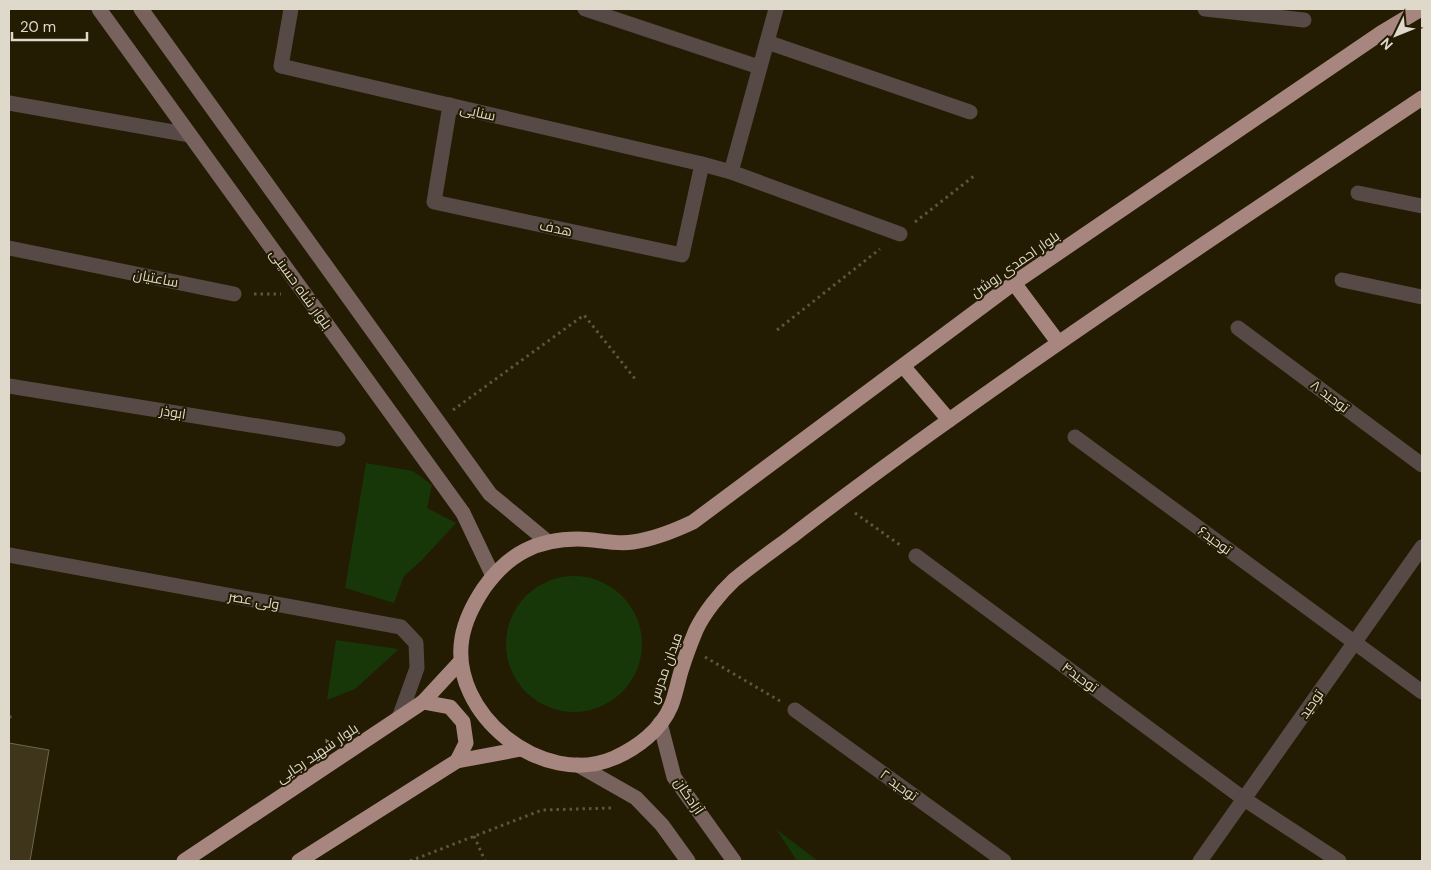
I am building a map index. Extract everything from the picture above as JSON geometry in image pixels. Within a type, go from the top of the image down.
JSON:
[{"type":"highway","name":"بلوار احمدی روشن","points":[[629,543],[662,536],[693,522],[1014,283],[1381,33],[1421,9]]},
{"type":"highway","points":[[838,500],[1058,342],[1422,98]]},
{"type":"highway","points":[[1014,283],[1058,342]]},
{"type":"highway","points":[[903,366],[950,420]]},
{"type":"highway","name":"میدان مدرس","points":[[629,543],[581,539],[548,542],[532,546],[505,563],[473,604],[462,636],[460,662],[469,690],[488,721],[521,749],[546,760],[578,765],[594,765],[630,750],[660,724],[671,707],[698,626],[715,602],[733,581],[838,500]]},
{"type":"highway","name":"بلوار شهید رجایی","points":[[184,861],[423,702],[460,662]]},
{"type":"highway","points":[[423,702],[450,707],[463,722],[466,743],[457,761]]},
{"type":"highway","points":[[299,861],[457,761],[521,749]]},
{"type":"main road","name":"بلوار شاه حسینی","points":[[99,9],[463,513],[493,576]]},
{"type":"main road","points":[[141,9],[490,494],[548,542]]},
{"type":"main road","name":"آزادگان","points":[[660,724],[674,776],[734,861]]},
{"type":"main road","points":[[578,765],[636,798],[662,825],[688,861]]},
{"type":"street","name":"سنایی","points":[[292,9],[281,66],[702,164],[731,172],[900,234]]},
{"type":"street","points":[[585,9],[760,67]]},
{"type":"street","points":[[731,172],[776,9]]},
{"type":"street","points":[[1205,9],[1304,20]]},
{"type":"street","points":[[766,42],[970,112]]},
{"type":"street","points":[[9,103],[190,135]]},
{"type":"street","name":"هدف","points":[[450,105],[434,202],[682,256],[702,164]]},
{"type":"street","points":[[1358,193],[1422,206]]},
{"type":"street","name":"ساعتیان","points":[[9,248],[234,294]]},
{"type":"street","points":[[1342,280],[1422,297]]},
{"type":"street","name":"توحید ۸","points":[[1238,328],[1422,465]]},
{"type":"street","name":"ابوذر","points":[[9,386],[338,439]]},
{"type":"street","name":"توحید۶","points":[[1075,437],[1422,692]]},
{"type":"street","name":"توحید","points":[[1200,861],[1422,547]]},
{"type":"street","name":"ولی عصر","points":[[9,555],[401,627],[416,643],[417,668],[399,718]]},
{"type":"street","name":"توحید۴","points":[[916,556],[1244,799],[1339,861]]},
{"type":"street","name":"توحید ۲","points":[[795,710],[1004,861]]},
{"type":"path","points":[[776,330],[974,176]]},
{"type":"path","points":[[234,294],[305,295]]},
{"type":"path","points":[[438,421],[584,315],[636,380]]},
{"type":"path","points":[[838,500],[916,556]]},
{"type":"path","points":[[690,648],[795,710]]},
{"type":"path","points":[[410,861],[542,810],[610,808],[618,811]]},
{"type":"path","points":[[474,836],[485,861]]},
{"type":"green space","points":[[366,463],[413,471],[432,485],[427,508],[456,523],[421,561],[404,576],[394,603],[345,588]]},
{"type":"green space","points":[[574,576],[600,581],[612,587],[622,596],[631,606],[637,618],[642,644],[637,670],[631,682],[622,692],[612,701],[600,707],[574,712],[548,707],[536,701],[526,692],[517,682],[511,670],[506,644],[511,618],[517,606],[526,596],[536,587],[548,581]]},
{"type":"green space","points":[[336,640],[399,649],[355,689],[327,700]]},
{"type":"green space","points":[[776,829],[818,861],[797,861]]},
{"type":"building","points":[[9,743],[49,750],[30,861],[9,861]]}]
